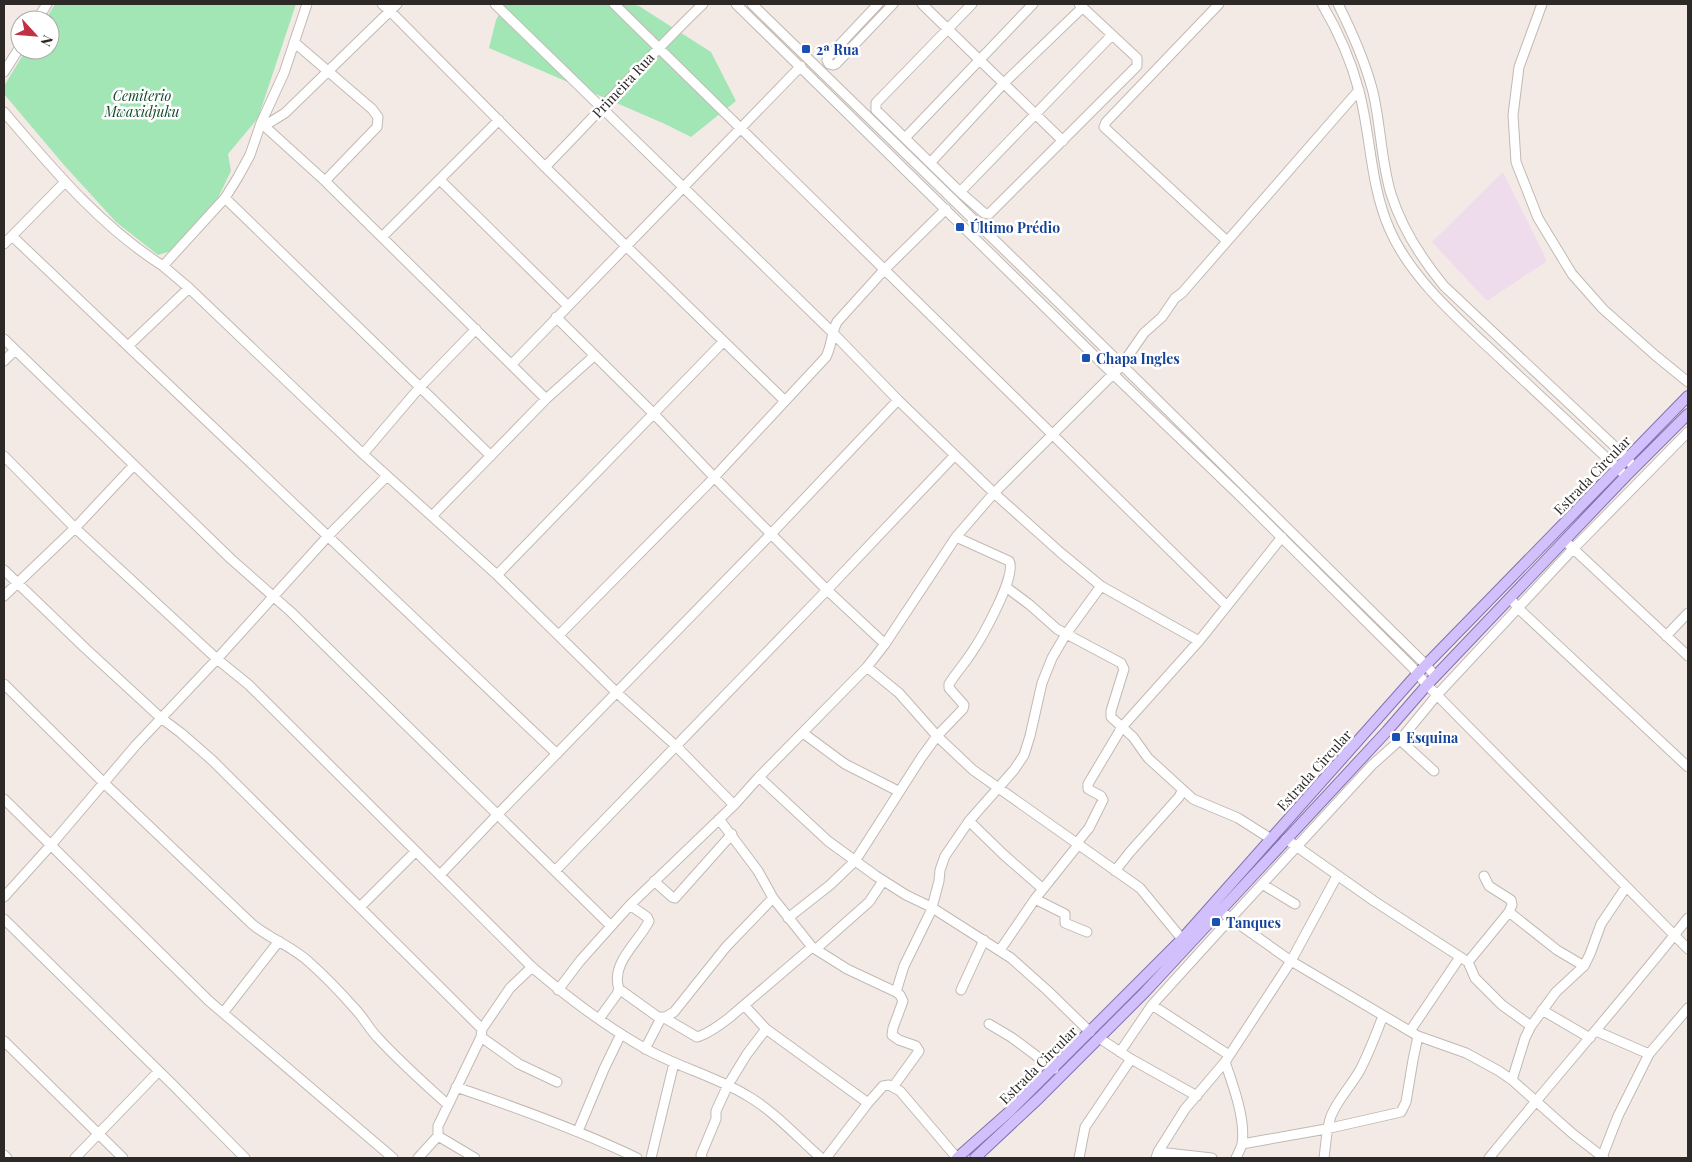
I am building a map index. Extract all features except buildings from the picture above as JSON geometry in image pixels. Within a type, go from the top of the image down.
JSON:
[{"type":"main road","name":"Estrada Circular","points":[[957,1158],[1010,1112],[1182,939],[1418,673],[1688,396]]},
{"type":"main road","points":[[975,1158],[1145,992],[1387,731],[1435,676],[1626,476],[1688,414]]},
{"type":"street","points":[[163,266],[224,198],[250,155],[284,73],[307,4]]},
{"type":"street","points":[[382,4],[545,167],[784,400]]},
{"type":"street","points":[[262,124],[285,113],[397,4]]},
{"type":"street","points":[[495,4],[603,107],[832,332],[898,400],[994,493],[1061,554],[1101,586],[1199,641]]},
{"type":"street","points":[[614,4],[1227,606]]},
{"type":"street","name":"Primeira Rua","points":[[545,167],[658,47],[703,4]]},
{"type":"street","points":[[736,4],[1282,537],[1688,948]]},
{"type":"street","points":[[752,4],[1426,665],[1435,676]]},
{"type":"street","points":[[878,4],[829,56],[827,60],[829,64],[836,64],[893,4]]},
{"type":"street","points":[[922,4],[1063,140]]},
{"type":"street","points":[[931,162],[1004,83],[1081,6],[1137,58],[1137,66],[989,214],[984,213],[876,110],[876,104],[972,4]]},
{"type":"street","points":[[905,138],[1033,4]]},
{"type":"street","points":[[1219,4],[1106,122],[1104,127],[1227,241]]},
{"type":"street","points":[[1322,4],[1334,24],[1350,62],[1359,90],[1374,182],[1395,242],[1418,275],[1455,316],[1626,476]]},
{"type":"street","points":[[1338,4],[1350,27],[1366,69],[1374,100],[1391,193],[1404,226],[1426,264],[1444,286],[1627,458],[1634,468]]},
{"type":"street","points":[[1542,4],[1519,67],[1513,115],[1516,162],[1538,218],[1572,274],[1603,309],[1688,382]]},
{"type":"street","points":[[960,192],[1112,35]]},
{"type":"street","points":[[294,42],[372,109],[378,117],[377,127],[326,181]]},
{"type":"street","points":[[4,72],[12,60]]},
{"type":"street","points":[[512,364],[801,66]]},
{"type":"street","points":[[558,990],[580,961],[630,905],[734,805],[867,667],[886,644],[956,537],[994,493],[1121,366],[1144,333],[1162,317],[1175,298],[1182,293],[1359,90]]},
{"type":"street","points":[[4,112],[65,182],[133,246],[163,266],[189,288],[362,454],[497,575],[616,692],[676,746],[734,805]]},
{"type":"street","points":[[4,127],[11,120]]},
{"type":"street","points":[[382,238],[498,120]]},
{"type":"street","points":[[262,124],[326,181],[512,364],[546,400]]},
{"type":"street","points":[[440,180],[568,306]]},
{"type":"street","points":[[4,244],[65,182]]},
{"type":"street","points":[[224,198],[491,456]]},
{"type":"street","points":[[559,635],[714,477],[826,356],[831,347],[832,332],[837,322],[884,270],[946,209]]},
{"type":"street","points":[[12,236],[558,754]]},
{"type":"street","points":[[128,346],[189,288]]},
{"type":"street","points":[[556,317],[827,590],[886,644]]},
{"type":"street","points":[[362,454],[420,387],[476,329]]},
{"type":"street","points":[[4,339],[134,465],[291,612],[611,926]]},
{"type":"street","points":[[497,575],[723,342]]},
{"type":"street","points":[[4,361],[14,350]]},
{"type":"street","points":[[432,516],[546,400],[594,356]]},
{"type":"street","points":[[440,875],[772,533],[898,400]]},
{"type":"street","points":[[1120,1052],[1152,1005],[1262,884],[1372,765],[1400,740],[1437,695],[1573,549],[1688,432]]},
{"type":"street","points":[[555,871],[956,455]]},
{"type":"street","points":[[4,456],[75,528],[216,660],[249,686],[415,852],[532,967],[558,990],[645,1049],[748,1096],[821,1158]]},
{"type":"street","points":[[4,596],[75,528],[134,465]]},
{"type":"street","points":[[4,897],[161,718],[328,536],[387,476]]},
{"type":"street","points":[[788,918],[830,885],[855,861],[898,791],[937,736],[963,709],[964,705],[949,688],[949,684],[972,652],[986,628],[1012,570],[1009,561],[956,537]]},
{"type":"street","points":[[1000,950],[1034,900],[1089,828],[1103,800],[1101,796],[1088,789],[1090,781],[1122,727],[1199,641],[1282,537]]},
{"type":"street","points":[[1565,540],[1688,656]]},
{"type":"street","points":[[4,570],[84,648],[213,762],[360,907],[482,1033],[519,1064],[557,1082]]},
{"type":"street","points":[[896,992],[904,966],[937,892],[940,870],[945,856],[969,821],[999,789],[1024,755],[1042,684],[1052,658],[1066,634],[1101,586]]},
{"type":"street","points":[[1006,587],[1066,634],[1121,663],[1124,670],[1111,717],[1133,737],[1148,758],[1182,791],[1193,799],[1238,818],[1271,839]]},
{"type":"street","points":[[1510,598],[1519,609],[1688,767]]},
{"type":"street","points":[[1666,636],[1688,613]]},
{"type":"street","points":[[867,667],[899,693],[937,736],[973,770],[1140,888],[1182,939]]},
{"type":"street","points":[[4,684],[104,783],[252,924],[263,933],[279,941],[307,960],[320,972],[358,1012],[394,1055],[447,1104]]},
{"type":"street","points":[[803,733],[845,764],[898,791]]},
{"type":"street","points":[[1400,740],[1434,771]]},
{"type":"street","points":[[759,777],[828,841],[855,861],[883,881],[931,907],[1000,950],[1048,991],[1090,1032]]},
{"type":"street","points":[[1116,871],[1130,852],[1179,797],[1182,791]]},
{"type":"street","points":[[4,799],[223,1013],[393,1158]]},
{"type":"street","points":[[719,819],[758,871],[773,898],[814,948],[847,969],[900,995],[902,1000],[892,1035],[899,1040],[916,1046],[919,1051],[893,1087]]},
{"type":"street","points":[[969,821],[1043,889]]},
{"type":"street","points":[[654,881],[672,897],[676,898],[732,834]]},
{"type":"street","points":[[1286,839],[1337,876],[1468,962],[1475,978],[1502,1005],[1531,1026]]},
{"type":"street","points":[[360,907],[415,852]]},
{"type":"street","points":[[1212,1158],[1157,1155],[1185,1109],[1227,1059],[1291,962],[1337,876]]},
{"type":"street","points":[[1468,962],[1509,912],[1512,905],[1511,900],[1489,886],[1484,876]]},
{"type":"street","points":[[619,989],[658,1017],[663,1017],[697,1037],[710,1029],[716,1028],[869,902],[883,881]]},
{"type":"street","points":[[1262,884],[1295,904]]},
{"type":"street","points":[[1512,1080],[1525,1038],[1531,1026],[1556,992],[1584,966],[1601,924],[1626,887]]},
{"type":"street","points":[[645,1049],[660,1020],[674,1012],[726,947],[773,898]]},
{"type":"street","points":[[1034,900],[1064,914],[1065,923],[1087,932]]},
{"type":"street","points":[[599,1019],[617,994],[619,989],[616,975],[624,958],[649,921],[647,917],[630,905]]},
{"type":"street","points":[[1220,911],[1291,962],[1383,1016],[1418,1036],[1466,1053],[1486,1063],[1512,1080],[1598,1156],[1649,1054],[1688,1008]]},
{"type":"street","points":[[1509,912],[1557,950],[1584,966]]},
{"type":"street","points":[[1489,1158],[1688,918]]},
{"type":"street","points":[[4,919],[244,1158]]},
{"type":"street","points":[[962,990],[984,940]]},
{"type":"street","points":[[223,1013],[279,941]]},
{"type":"street","points":[[1410,1031],[1460,957]]},
{"type":"street","points":[[418,1158],[438,1136],[438,1126],[447,1104],[482,1033],[510,988],[532,967]]},
{"type":"street","points":[[744,1005],[766,1029],[868,1102]]},
{"type":"street","points":[[1152,1005],[1227,1059],[1240,1118],[1242,1144],[1236,1158]]},
{"type":"street","points":[[1542,1010],[1590,1038]]},
{"type":"street","points":[[1324,1158],[1326,1129],[1336,1104],[1359,1071],[1383,1016]]},
{"type":"street","points":[[989,1024],[1011,1037],[1054,1069]]},
{"type":"street","points":[[702,1158],[701,1155],[716,1119],[716,1111],[728,1086],[747,1054],[766,1029]]},
{"type":"street","points":[[1596,1031],[1649,1054]]},
{"type":"street","points":[[578,1131],[621,1034]]},
{"type":"street","points":[[1242,1144],[1326,1129],[1401,1112],[1406,1102],[1418,1036]]},
{"type":"street","points":[[1099,1038],[1130,1059],[1196,1096]]},
{"type":"street","points":[[4,1041],[123,1158]]},
{"type":"street","points":[[1079,1158],[1085,1127],[1130,1059]]},
{"type":"street","points":[[652,1158],[674,1063]]},
{"type":"street","points":[[75,1158],[159,1072]]},
{"type":"street","points":[[826,1158],[868,1102],[883,1086],[889,1085],[900,1091],[957,1158]]},
{"type":"street","points":[[456,1087],[525,1110],[638,1158]]},
{"type":"street","points":[[438,1136],[475,1158]]},
{"type":"street","points":[[4,1155],[7,1158]]},
{"type":"shaded area","points":[[1503,172],[1547,261],[1487,301],[1432,242]]},
{"type":"green space","name":"Cemiterio Mwaxidjuku","points":[[55,4],[296,4],[258,118],[228,154],[231,171],[216,202],[181,248],[158,255],[116,222],[64,165],[4,94],[4,86],[20,60],[60,60],[60,10],[51,10]]},
{"type":"green space","points":[[505,4],[632,4],[639,6],[711,52],[736,101],[691,137],[489,48],[496,20]]},
{"type":"place","name":"2ª Rua","points":[[806,49]]},
{"type":"place","name":"Último Prédio","points":[[960,227]]},
{"type":"place","name":"Chapa Ingles","points":[[1086,358]]},
{"type":"place","name":"Esquina","points":[[1396,737]]},
{"type":"place","name":"Tanques","points":[[1216,922]]}]
